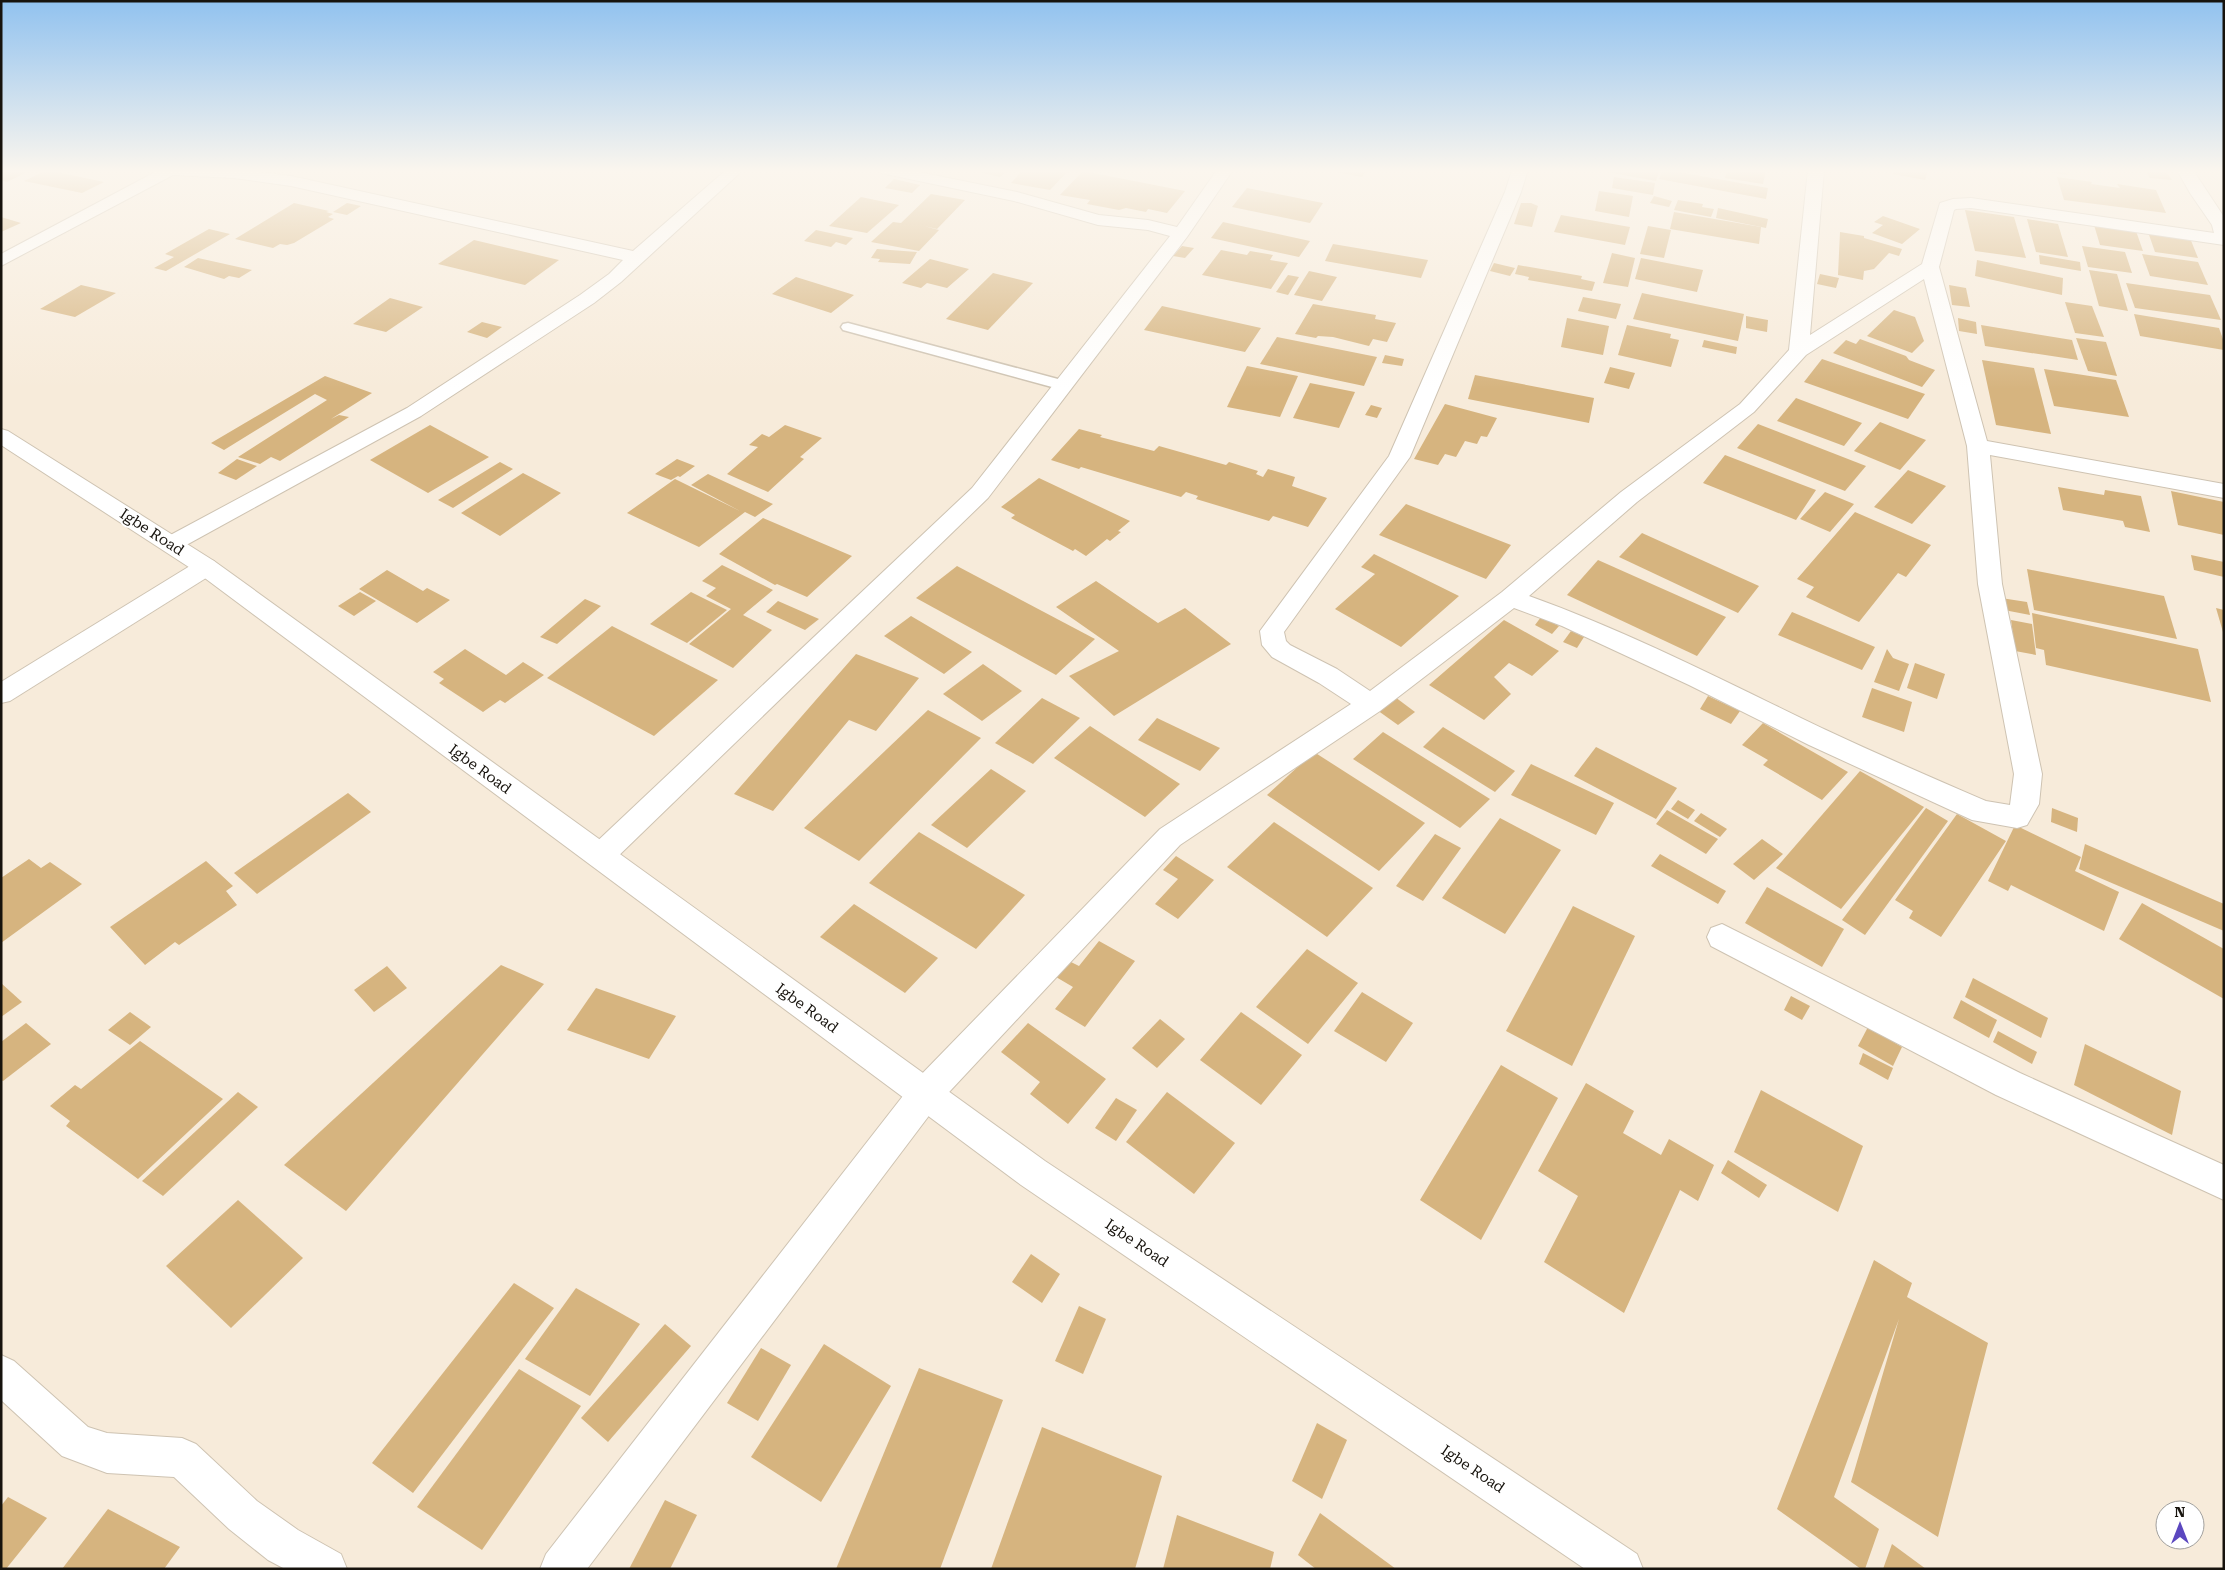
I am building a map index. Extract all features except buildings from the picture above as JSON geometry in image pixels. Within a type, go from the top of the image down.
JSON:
[{"type":"street","points":[[1,261],[34,243]]},
{"type":"street","points":[[577,243],[636,256]]},
{"type":"street","points":[[171,544],[414,412],[587,299],[615,278],[636,256],[653,243]]},
{"type":"street","points":[[600,856],[980,493],[1173,243]]},
{"type":"street","points":[[1371,704],[1328,676],[1281,651],[1274,644],[1272,631],[1399,457],[1491,243]]},
{"type":"street","points":[[1799,351],[1809,243]]},
{"type":"street","points":[[1512,598],[1571,620],[1698,678],[1818,738],[1982,812],[2017,817],[2025,804],[2028,774],[1990,584],[1978,446],[1930,267],[1936,243]]},
{"type":"street","points":[[561,1569],[925,1094],[1170,838],[1237,791],[1371,704],[1512,598],[1629,497],[1747,408],[1799,351],[1930,267]]},
{"type":"street","name":"Igbe Road","points":[[1,435],[206,567],[1033,1173],[1622,1569]]},
{"type":"street","points":[[1978,446],[2224,491]]},
{"type":"street","points":[[1,694],[206,567]]},
{"type":"street","points":[[1722,937],[2008,1084],[2224,1182]]},
{"type":"street","points":[[1,1374],[76,1442],[107,1453],[182,1458],[243,1516],[283,1545],[326,1569]]},
{"type":"lane","points":[[848,327],[1063,385]]}]
